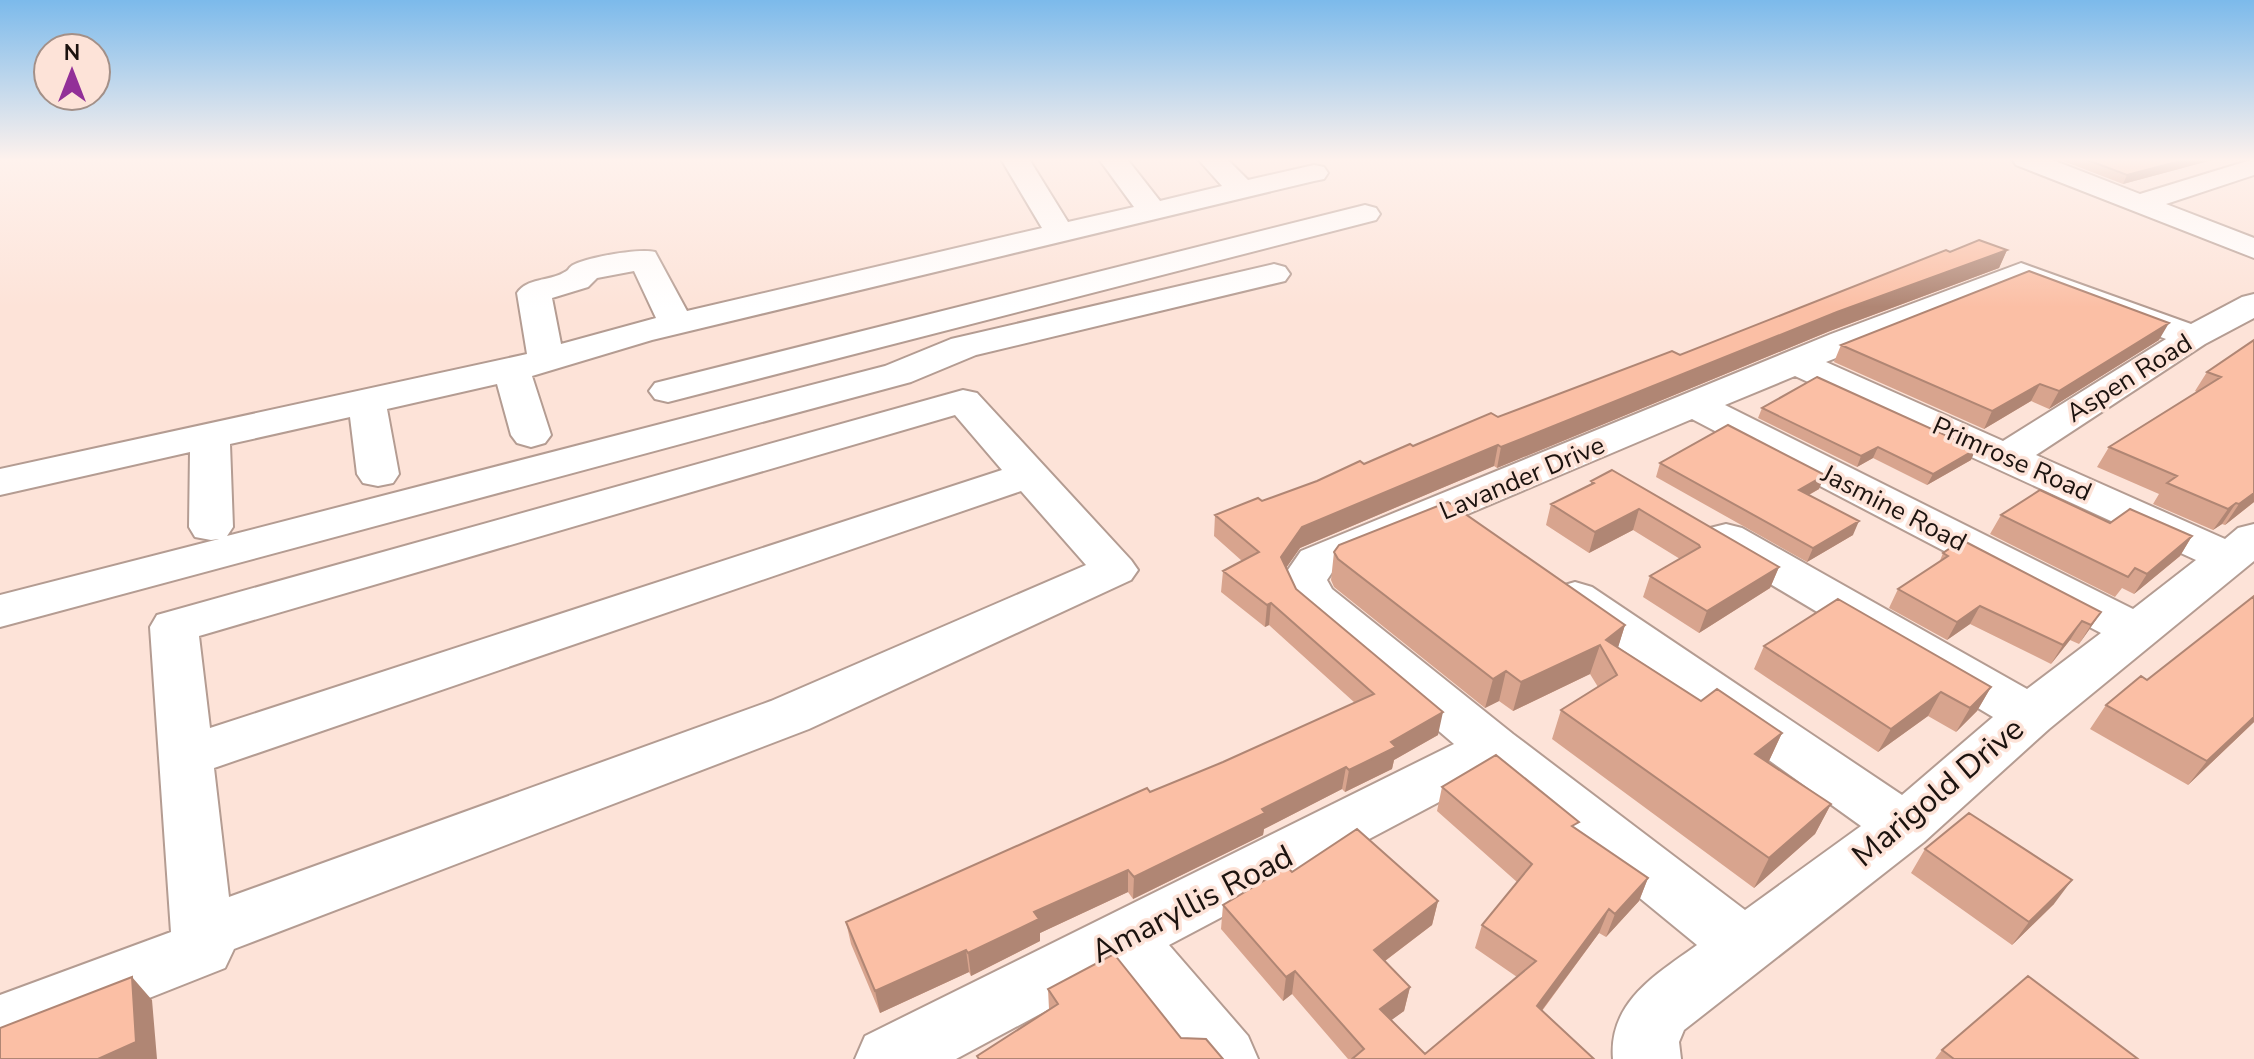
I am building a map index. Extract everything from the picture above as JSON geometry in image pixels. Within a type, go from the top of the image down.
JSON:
[{"type":"street","points":[[1045,208],[1060,233]]},
{"type":"street","points":[[0,482],[529,365],[659,328],[1164,208]]},
{"type":"street","points":[[531,435],[529,365],[534,293],[576,280],[586,271],[644,259],[670,396],[1378,222],[1357,208]]},
{"type":"street","points":[[2148,208],[2254,249]]},
{"type":"street","name":"Lavander Drive","points":[[1745,946],[1494,748],[1313,598],[1304,580],[1317,561],[1468,524],[1579,453],[1914,312],[2021,273],[2193,337]]},
{"type":"street","points":[[0,611],[898,374],[964,347],[1274,274]]},
{"type":"street","name":"Aspen Road","points":[[2007,456],[2193,337],[2254,304]]},
{"type":"street","name":"Primrose Road","points":[[1797,363],[2007,456],[2240,547]]},
{"type":"street","points":[[367,401],[378,474]]},
{"type":"street","points":[[0,1026],[203,948],[174,627],[963,401],[1115,570],[790,715],[202,934]]},
{"type":"street","name":"Jasmine Road","points":[[1694,405],[2137,631]]},
{"type":"street","points":[[210,436],[211,527]]},
{"type":"street","points":[[1579,453],[1620,476]]},
{"type":"street","points":[[186,757],[1028,475]]},
{"type":"street","points":[[1689,516],[2030,715]]},
{"type":"street","name":"Marigold Drive","points":[[1647,1059],[1645,1041],[1661,1009],[1904,826],[2030,715],[2240,547]]},
{"type":"street","points":[[1540,574],[1904,826]]},
{"type":"street","name":"Amaryllis Road","points":[[889,1059],[1494,748]]},
{"type":"street","points":[[1125,939],[1224,1059]]},
{"type":"building","points":[[1979,240],[2007,250],[1837,312],[1501,447],[1498,445],[1302,527],[1281,557],[1296,589],[1443,712],[1391,742],[1396,747],[1349,770],[1346,767],[1262,809],[1265,813],[1134,877],[1128,870],[1034,912],[1039,919],[968,953],[966,950],[875,991],[846,922],[1147,788],[1150,792],[1223,762],[1374,694],[1271,603],[1267,605],[1223,571],[1259,552],[1215,515],[1258,498],[1262,501],[1317,481],[1360,461],[1364,464],[1410,444],[1413,446],[1491,413],[1498,417],[1672,351],[1680,355],[1946,250],[1950,252]]},
{"type":"building","points":[[2029,271],[2169,323],[2059,391],[2040,384],[1992,411],[1841,345]]},
{"type":"building","points":[[2254,340],[2254,493],[2228,509],[2167,483],[2177,476],[2109,447],[2221,377],[2207,372]]},
{"type":"building","points":[[1817,377],[1976,449],[1933,474],[1878,447],[1861,456],[1762,408]]},
{"type":"building","points":[[1728,425],[1825,475],[1799,490],[1859,521],[1813,548],[1660,463]]},
{"type":"building","points":[[1612,470],[1779,567],[1707,611],[1650,576],[1699,545],[1639,509],[1595,532],[1551,504],[1594,483],[1591,481]]},
{"type":"building","points":[[2040,490],[2110,523],[2130,509],[2192,536],[2147,574],[2135,568],[2128,577],[2001,515]]},
{"type":"building","points":[[1448,502],[1625,625],[1606,640],[1701,701],[1717,689],[1782,733],[1755,754],[1831,804],[1769,858],[1561,710],[1617,675],[1600,645],[1521,682],[1506,671],[1493,679],[1338,559],[1334,552],[1339,545]]},
{"type":"building","points":[[1962,540],[2101,612],[2091,625],[2082,621],[2063,645],[1980,606],[1957,622],[1898,589],[1948,556],[1943,553]]},
{"type":"building","points":[[2254,596],[2254,717],[2207,761],[2106,705],[2141,676],[2147,680]]},
{"type":"building","points":[[1838,599],[1991,687],[1970,708],[1941,692],[1891,729],[1764,646]]},
{"type":"building","points":[[1496,755],[1579,822],[1572,826],[1648,878],[1615,914],[1609,909],[1537,1006],[1594,1059],[1352,1059],[1364,1049],[1295,971],[1286,977],[1223,905],[1287,867],[1292,872],[1357,829],[1438,901],[1374,950],[1410,987],[1380,1009],[1425,1054],[1536,961],[1482,925],[1532,864],[1442,787]]},
{"type":"building","points":[[1969,813],[2072,880],[2029,922],[1925,849]]},
{"type":"building","points":[[1114,954],[1181,1038],[1206,1039],[1223,1059],[979,1059],[977,1056],[1058,1004],[1048,989]]},
{"type":"building","points":[[2028,976],[2138,1059],[1954,1059],[1942,1050]]},
{"type":"building","points":[[132,977],[136,1042],[98,1059],[0,1059],[0,1028]]}]
